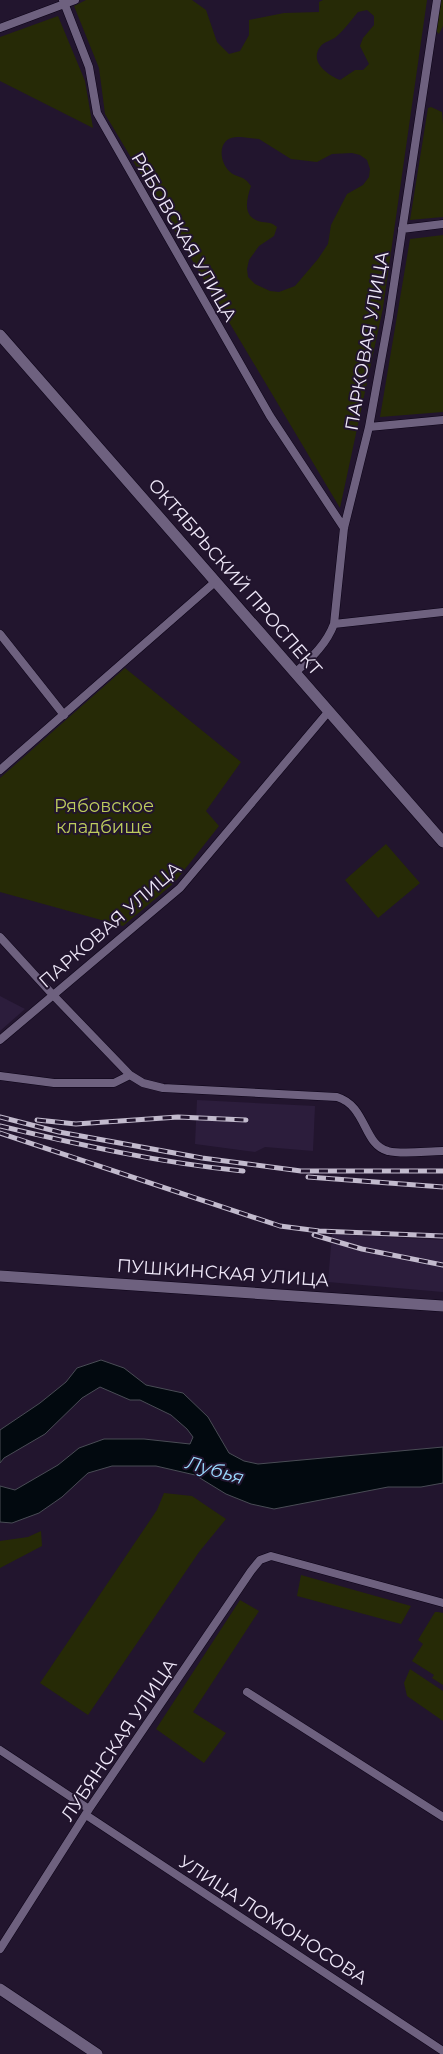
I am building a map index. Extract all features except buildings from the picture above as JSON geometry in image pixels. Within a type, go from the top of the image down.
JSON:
[{"type":"street","points":[[0,28],[75,0]]},
{"type":"street","name":"ПАРКОВАЯ УЛИЦА","points":[[295,673],[330,637],[334,624],[344,528],[369,427],[390,317],[437,0]]},
{"type":"street","name":"РЯБОВСКАЯ УЛИЦА","points":[[64,3],[89,67],[97,113],[270,416],[344,528]]},
{"type":"street","points":[[402,229],[443,224]]},
{"type":"street","name":"ОКТЯБРЬСКИЙ ПРОСПЕКТ","points":[[0,335],[443,842]]},
{"type":"street","points":[[369,427],[443,420]]},
{"type":"street","points":[[0,770],[216,582]]},
{"type":"street","points":[[334,624],[443,612]]},
{"type":"street","points":[[0,634],[64,715]]},
{"type":"street","name":"ПАРКОВАЯ УЛИЦА","points":[[0,1040],[180,888],[328,711]]},
{"type":"street","points":[[0,937],[130,1074],[143,1083],[163,1088],[337,1097],[353,1105],[373,1140],[380,1148],[389,1152],[443,1151]]},
{"type":"street","points":[[0,1076],[54,1083],[114,1082],[130,1074]]},
{"type":"street","name":"ПУШКИНСКАЯ УЛИЦА","points":[[0,1276],[443,1306]]},
{"type":"street","name":"ЛУБЯНСКАЯ УЛИЦА","points":[[0,1949],[88,1812],[260,1560],[270,1556],[443,1603]]},
{"type":"street","points":[[247,1692],[443,1818]]},
{"type":"street","name":"УЛИЦА ЛОМОНОСОВА","points":[[0,1750],[88,1812],[443,2051]]},
{"type":"street","points":[[0,1989],[97,2054]]},
{"type":"shaded area","points":[[0,996],[25,1009],[0,1031]]},
{"type":"shaded area","points":[[197,1100],[315,1106],[313,1151],[265,1147],[255,1152],[195,1144]]},
{"type":"shaded area","points":[[332,1234],[443,1240],[443,1292],[328,1282]]},
{"type":"green space","points":[[86,0],[192,0],[206,10],[217,42],[229,54],[240,51],[249,35],[249,20],[284,13],[319,12],[319,2],[323,0],[427,0],[383,308],[340,508],[105,114],[99,68],[74,6]],"holes":[[[367,10],[374,16],[374,25],[363,38],[360,46],[369,64],[363,70],[355,70],[340,80],[330,75],[321,67],[318,63],[317,53],[320,47],[335,38],[358,12]],[[231,138],[259,139],[291,159],[317,162],[332,154],[352,153],[360,155],[367,160],[370,169],[369,177],[363,185],[347,194],[331,225],[328,244],[318,259],[295,286],[279,292],[270,291],[255,284],[248,277],[249,260],[259,246],[274,236],[277,227],[271,223],[262,222],[251,217],[247,208],[251,186],[243,178],[229,171],[224,164],[222,152],[224,144]]]},
{"type":"green space","points":[[441,0],[443,0],[443,26],[439,34],[436,31]]},
{"type":"green space","points":[[58,16],[85,81],[93,128],[0,81],[0,37]]},
{"type":"green space","points":[[431,107],[442,112],[443,217],[410,220],[428,108]]},
{"type":"green space","points":[[443,235],[443,412],[380,417],[410,239]]},
{"type":"green space","name":"Рябовское кладбище","points":[[125,668],[241,762],[206,811],[219,826],[174,883],[123,926],[0,892],[0,778]]},
{"type":"green space","points":[[386,844],[420,883],[378,918],[345,880]]},
{"type":"green space","points":[[164,1493],[192,1496],[226,1519],[199,1552],[88,1715],[40,1683],[157,1510]]},
{"type":"green space","points":[[41,1531],[42,1546],[0,1568],[0,1541],[28,1537]]},
{"type":"green space","points":[[301,1575],[411,1606],[401,1624],[297,1596]]},
{"type":"green space","points":[[240,1600],[259,1611],[193,1712],[226,1733],[204,1763],[156,1729]]},
{"type":"green space","points":[[435,1612],[443,1613],[443,1685],[432,1678],[434,1675],[412,1661],[423,1644],[418,1640]]},
{"type":"green space","points":[[410,1669],[443,1691],[443,1721],[407,1696],[404,1683]]},
{"type":"water","name":"Лубья","points":[[101,1360],[124,1368],[146,1385],[183,1393],[208,1417],[229,1453],[244,1461],[258,1464],[443,1447],[443,1483],[421,1487],[388,1487],[274,1509],[251,1504],[226,1494],[195,1475],[156,1466],[112,1466],[88,1473],[62,1497],[39,1513],[12,1523],[0,1522],[0,1486],[15,1490],[58,1465],[79,1448],[104,1439],[144,1439],[190,1444],[193,1437],[171,1415],[140,1400],[130,1400],[100,1387],[82,1398],[45,1434],[4,1458],[0,1463],[0,1430],[40,1403],[66,1382],[77,1368]]},
{"type":"railway","points":[[0,1117],[59,1132],[202,1158],[301,1171],[443,1171]]},
{"type":"railway","points":[[37,1120],[76,1124],[178,1117],[246,1120]]},
{"type":"railway","points":[[0,1126],[121,1153],[212,1168],[243,1171]]},
{"type":"railway","points":[[0,1133],[280,1226],[319,1231],[443,1236]]},
{"type":"railway","points":[[308,1177],[443,1187]]},
{"type":"railway","points":[[314,1235],[362,1249],[443,1265]]}]
